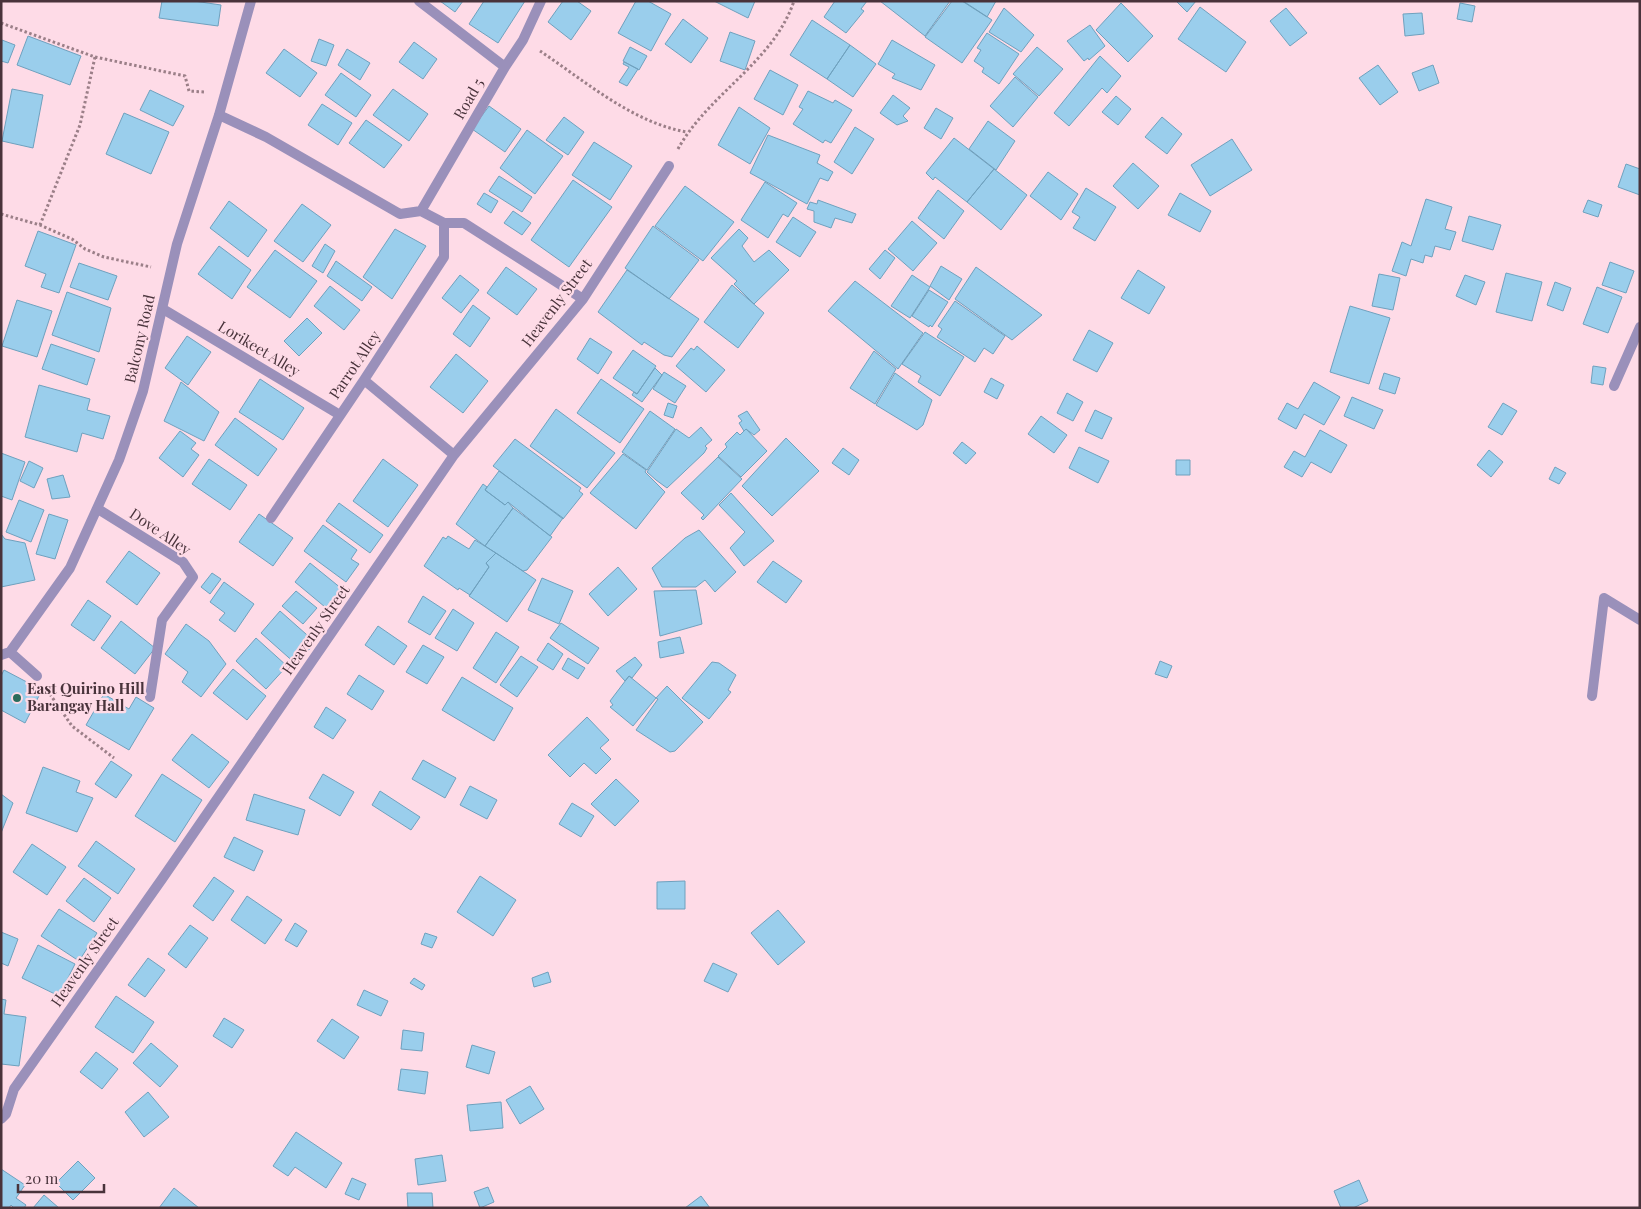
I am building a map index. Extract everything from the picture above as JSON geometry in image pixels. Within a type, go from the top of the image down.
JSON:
[{"type":"street","name":"Balcony Road","points":[[5,654],[70,568],[98,509],[144,391],[177,244],[219,115],[251,1]]},
{"type":"street","points":[[419,1],[504,67]]},
{"type":"street","name":"Road 5","points":[[421,210],[504,67],[523,40],[541,1]]},
{"type":"street","points":[[219,115],[266,137],[400,214],[421,210],[444,222],[464,223],[583,299]]},
{"type":"street","name":"Heavenly Street","points":[[1,1119],[6,1114],[14,1089],[162,879],[454,455],[583,299],[669,166]]},
{"type":"street","name":"Parrot Alley","points":[[272,518],[444,256],[444,222]]},
{"type":"street","name":"Lorikeet Alley","points":[[163,309],[340,415]]},
{"type":"street","points":[[1614,386],[1640,327]]},
{"type":"street","points":[[364,380],[454,455]]},
{"type":"street","name":"Dove Alley","points":[[98,509],[183,562],[193,577],[162,620],[150,697]]},
{"type":"street","points":[[1592,696],[1604,598],[1640,620]]},
{"type":"street","points":[[5,654],[37,676]]},
{"type":"path","points":[[669,166],[688,132],[773,41],[789,15],[794,1]]},
{"type":"path","points":[[1,22],[95,58],[185,76],[189,91],[225,93]]},
{"type":"path","points":[[523,40],[626,108],[666,128],[688,132]]},
{"type":"path","points":[[40,225],[80,125],[95,58]]},
{"type":"path","points":[[1,214],[40,225],[72,239],[85,249],[104,257],[154,268]]},
{"type":"path","points":[[37,676],[72,726],[114,758]]},
{"type":"building","points":[[162,1],[194,1],[221,5],[218,26],[159,18]]},
{"type":"building","points":[[440,1],[463,1],[455,12]]},
{"type":"building","points":[[484,1],[525,1],[498,43],[469,24]]},
{"type":"building","points":[[563,1],[577,1],[591,11],[571,40],[548,22]]},
{"type":"building","points":[[636,1],[648,1],[671,14],[651,51],[618,33]]},
{"type":"building","points":[[714,1],[755,1],[748,18]]},
{"type":"building","points":[[835,1],[867,1],[861,9],[864,11],[846,33],[824,17]]},
{"type":"building","points":[[880,1],[950,1],[925,36]]},
{"type":"building","points":[[952,1],[963,1],[992,20],[962,63],[925,37]]},
{"type":"building","points":[[962,1],[996,1],[987,17]]},
{"type":"building","points":[[1176,1],[1196,1],[1187,12]]},
{"type":"building","points":[[1121,3],[1153,36],[1128,62],[1096,30]]},
{"type":"building","points":[[1460,3],[1475,6],[1472,22],[1457,19]]},
{"type":"building","points":[[1200,7],[1246,42],[1226,72],[1178,39]]},
{"type":"building","points":[[1004,8],[1034,35],[1021,52],[989,32]]},
{"type":"building","points":[[1286,8],[1307,33],[1290,46],[1270,21]]},
{"type":"building","points":[[1422,13],[1424,34],[1405,36],[1403,14]]},
{"type":"building","points":[[683,19],[708,38],[691,63],[665,44]]},
{"type":"building","points":[[812,20],[850,45],[827,79],[790,55]]},
{"type":"building","points":[[1090,25],[1105,46],[1089,60],[1088,58],[1084,61],[1067,41]]},
{"type":"building","points":[[730,32],[755,41],[745,70],[720,61]]},
{"type":"building","points":[[987,33],[1019,54],[999,84],[982,72],[984,68],[974,61],[981,50],[977,48]]},
{"type":"building","points":[[28,36],[81,56],[70,85],[17,65]]},
{"type":"building","points":[[319,39],[334,45],[326,66],[311,61]]},
{"type":"building","points":[[2,40],[15,45],[8,63],[1,61]]},
{"type":"building","points":[[892,40],[935,65],[921,90],[892,78],[895,74],[878,64]]},
{"type":"building","points":[[414,42],[437,59],[423,79],[399,62]]},
{"type":"building","points":[[850,45],[876,64],[853,97],[827,79]]},
{"type":"building","points":[[630,47],[647,56],[639,70],[623,61]]},
{"type":"building","points":[[1037,47],[1063,69],[1039,96],[1013,74]]},
{"type":"building","points":[[284,49],[317,73],[300,97],[266,73]]},
{"type":"building","points":[[347,49],[370,63],[360,80],[338,65]]},
{"type":"building","points":[[1100,56],[1121,76],[1107,93],[1102,88],[1069,126],[1054,113]]},
{"type":"building","points":[[624,62],[638,69],[627,86],[619,82],[629,67],[623,64]]},
{"type":"building","points":[[1378,65],[1398,92],[1380,105],[1359,78]]},
{"type":"building","points":[[1433,65],[1439,83],[1419,91],[1412,73]]},
{"type":"building","points":[[770,70],[798,85],[783,115],[754,99]]},
{"type":"building","points":[[341,73],[371,95],[356,117],[325,95]]},
{"type":"building","points":[[1015,77],[1038,97],[1013,127],[990,106]]},
{"type":"building","points":[[12,89],[43,95],[33,148],[2,141]]},
{"type":"building","points":[[393,89],[428,114],[409,141],[373,115]]},
{"type":"building","points":[[150,90],[184,106],[173,126],[140,110]]},
{"type":"building","points":[[808,91],[833,103],[835,100],[852,110],[831,143],[825,140],[823,143],[793,124],[803,109],[799,107]]},
{"type":"building","points":[[893,95],[910,108],[903,116],[908,121],[897,125],[880,113]]},
{"type":"building","points":[[1116,96],[1131,109],[1118,125],[1102,112]]},
{"type":"building","points":[[322,104],[352,123],[338,145],[308,125]]},
{"type":"building","points":[[489,106],[521,129],[505,152],[472,129]]},
{"type":"building","points":[[739,107],[770,128],[750,164],[718,145]]},
{"type":"building","points":[[936,108],[953,118],[941,139],[924,128]]},
{"type":"building","points":[[124,113],[169,132],[151,174],[106,154]]},
{"type":"building","points":[[564,117],[584,132],[568,155],[546,140]]},
{"type":"building","points":[[1162,117],[1182,134],[1167,154],[1145,137]]},
{"type":"building","points":[[366,120],[402,145],[384,168],[349,143]]},
{"type":"building","points":[[988,121],[1015,141],[996,170],[969,149]]},
{"type":"building","points":[[855,127],[874,139],[852,174],[834,162]]},
{"type":"building","points":[[527,130],[563,156],[535,194],[500,168]]},
{"type":"building","points":[[768,135],[820,155],[817,163],[833,172],[828,181],[820,178],[807,204],[750,173]]},
{"type":"building","points":[[954,138],[994,169],[967,202],[935,177],[933,180],[926,173]]},
{"type":"building","points":[[1232,139],[1252,170],[1210,196],[1191,165]]},
{"type":"building","points":[[594,142],[632,166],[610,200],[572,175]]},
{"type":"building","points":[[1133,163],[1159,186],[1138,209],[1113,186]]},
{"type":"building","points":[[1626,164],[1640,169],[1640,195],[1618,187]]},
{"type":"building","points":[[994,169],[1027,195],[1001,230],[967,202]]},
{"type":"building","points":[[1048,172],[1078,194],[1061,220],[1030,196]]},
{"type":"building","points":[[499,176],[532,197],[522,212],[489,191]]},
{"type":"building","points":[[573,180],[612,207],[569,267],[531,240]]},
{"type":"building","points":[[765,182],[797,203],[788,217],[783,214],[768,238],[741,220]]},
{"type":"building","points":[[685,186],[734,222],[703,261],[655,226]]},
{"type":"building","points":[[1086,188],[1116,207],[1095,241],[1073,228],[1080,217],[1072,212]]},
{"type":"building","points":[[938,190],[964,211],[944,239],[918,218]]},
{"type":"building","points":[[484,193],[498,201],[491,213],[477,204]]},
{"type":"building","points":[[1180,193],[1211,211],[1200,232],[1168,215]]},
{"type":"building","points":[[1426,199],[1452,207],[1445,229],[1456,232],[1450,250],[1435,246],[1432,257],[1425,255],[1423,263],[1411,259],[1406,276],[1392,271],[1402,242],[1411,246]]},
{"type":"building","points":[[818,200],[856,214],[852,223],[835,218],[831,228],[814,222],[814,211],[807,209],[810,202],[817,204]]},
{"type":"building","points":[[1588,200],[1602,205],[1598,217],[1583,212]]},
{"type":"building","points":[[229,201],[267,230],[248,257],[210,228]]},
{"type":"building","points":[[302,204],[331,225],[303,262],[274,241]]},
{"type":"building","points":[[513,211],[531,223],[522,235],[504,223]]},
{"type":"building","points":[[1469,216],[1501,225],[1493,250],[1462,241]]},
{"type":"building","points":[[793,217],[816,232],[800,257],[776,242]]},
{"type":"building","points":[[912,221],[937,243],[913,271],[888,249]]},
{"type":"building","points":[[653,226],[699,260],[669,299],[625,268]]},
{"type":"building","points":[[395,229],[426,246],[392,299],[363,277]]},
{"type":"building","points":[[739,229],[748,238],[742,246],[754,262],[769,250],[789,270],[754,304],[734,284],[737,281],[711,258]]},
{"type":"building","points":[[38,231],[76,245],[59,293],[41,287],[46,274],[25,266]]},
{"type":"building","points":[[325,244],[335,251],[323,273],[312,266]]},
{"type":"building","points":[[219,246],[251,270],[232,299],[198,274]]},
{"type":"building","points":[[275,250],[317,281],[290,318],[247,287]]},
{"type":"building","points":[[885,250],[895,258],[880,279],[869,269]]},
{"type":"building","points":[[336,261],[372,287],[362,301],[327,276]]},
{"type":"building","points":[[1610,262],[1634,271],[1626,293],[1602,285]]},
{"type":"building","points":[[79,263],[117,276],[108,300],[70,287]]},
{"type":"building","points":[[941,266],[962,279],[949,300],[930,286]]},
{"type":"building","points":[[506,267],[537,289],[517,315],[487,293]]},
{"type":"building","points":[[976,267],[1042,315],[1012,340],[955,299]]},
{"type":"building","points":[[627,270],[699,319],[672,357],[664,355],[644,342],[642,345],[598,312]]},
{"type":"building","points":[[1138,270],[1165,287],[1149,314],[1121,298]]},
{"type":"building","points":[[1506,273],[1542,282],[1532,321],[1496,312]]},
{"type":"building","points":[[1379,274],[1400,278],[1393,310],[1372,306]]},
{"type":"building","points":[[460,275],[479,290],[461,313],[442,298]]},
{"type":"building","points":[[912,275],[930,287],[910,318],[891,306]]},
{"type":"building","points":[[1465,275],[1485,282],[1476,305],[1456,296]]},
{"type":"building","points":[[855,281],[923,333],[898,369],[828,311]]},
{"type":"building","points":[[1555,282],[1571,288],[1563,311],[1547,305]]},
{"type":"building","points":[[732,285],[764,313],[738,348],[704,322]]},
{"type":"building","points":[[330,286],[360,310],[344,330],[314,306]]},
{"type":"building","points":[[1597,287],[1622,297],[1608,333],[1583,324]]},
{"type":"building","points":[[929,290],[948,302],[932,327],[912,316]]},
{"type":"building","points":[[67,292],[111,308],[99,352],[52,335]]},
{"type":"building","points":[[17,300],[52,311],[37,357],[2,346]]},
{"type":"building","points":[[955,301],[1005,336],[993,354],[984,348],[975,362],[937,337],[942,329],[938,326]]},
{"type":"building","points":[[473,305],[490,318],[470,347],[453,334]]},
{"type":"building","points":[[1350,306],[1390,318],[1369,384],[1330,372]]},
{"type":"building","points":[[307,318],[322,333],[299,356],[284,341]]},
{"type":"building","points":[[1089,330],[1113,343],[1097,372],[1073,360]]},
{"type":"building","points":[[925,332],[964,357],[940,396],[918,382],[921,376],[902,364]]},
{"type":"building","points":[[187,336],[211,352],[188,385],[165,368]]},
{"type":"building","points":[[590,338],[612,352],[598,374],[577,359]]},
{"type":"building","points":[[51,344],[95,359],[87,385],[42,369]]},
{"type":"building","points":[[697,346],[725,370],[706,392],[676,366],[691,348],[694,350]]},
{"type":"building","points":[[633,350],[656,366],[637,394],[613,378]]},
{"type":"building","points":[[874,351],[896,369],[875,404],[850,388]]},
{"type":"building","points":[[456,354],[488,381],[463,413],[430,387]]},
{"type":"building","points":[[1593,366],[1606,368],[1603,385],[1591,383]]},
{"type":"building","points":[[655,368],[662,375],[642,402],[632,395],[634,392],[637,394]]},
{"type":"building","points":[[664,372],[686,386],[675,403],[653,389]]},
{"type":"building","points":[[895,373],[932,400],[923,425],[917,430],[876,405]]},
{"type":"building","points":[[1384,373],[1400,378],[1395,394],[1379,389]]},
{"type":"building","points":[[991,378],[1004,385],[997,399],[984,392]]},
{"type":"building","points":[[260,379],[304,408],[283,440],[239,412]]},
{"type":"building","points":[[601,379],[644,409],[620,443],[577,413]]},
{"type":"building","points":[[181,382],[219,412],[204,441],[164,421]]},
{"type":"building","points":[[1314,382],[1340,397],[1324,425],[1304,414],[1296,429],[1278,419],[1287,403],[1298,409]]},
{"type":"building","points":[[39,385],[90,399],[87,410],[110,416],[103,439],[82,433],[77,452],[25,437]]},
{"type":"building","points":[[1067,393],[1083,402],[1073,421],[1057,413]]},
{"type":"building","points":[[1352,397],[1383,410],[1374,429],[1344,416]]},
{"type":"building","points":[[668,403],[677,406],[673,418],[664,415]]},
{"type":"building","points":[[1503,403],[1517,411],[1502,435],[1488,427]]},
{"type":"building","points":[[556,409],[615,453],[587,488],[530,446]]},
{"type":"building","points":[[1095,410],[1112,418],[1102,439],[1085,431]]},
{"type":"building","points":[[650,411],[675,429],[647,470],[622,452]]},
{"type":"building","points":[[747,411],[760,430],[754,435],[746,429],[744,431],[739,423],[742,421],[738,416]]},
{"type":"building","points":[[1041,416],[1067,435],[1054,453],[1028,434]]},
{"type":"building","points":[[235,418],[277,449],[258,476],[215,445]]},
{"type":"building","points":[[701,427],[712,440],[705,446],[707,448],[704,453],[667,488],[647,472],[676,429],[689,438]]},
{"type":"building","points":[[746,429],[767,451],[741,477],[718,456],[727,447],[725,444],[737,432],[740,435]]},
{"type":"building","points":[[1320,430],[1347,445],[1331,473],[1311,462],[1302,477],[1284,467],[1294,451],[1305,457]]},
{"type":"building","points":[[180,431],[196,443],[191,449],[199,455],[183,477],[159,458]]},
{"type":"building","points":[[786,438],[819,471],[772,516],[742,486]]},
{"type":"building","points":[[515,439],[581,488],[579,491],[583,494],[563,519],[493,466]]},
{"type":"building","points":[[962,442],[976,453],[966,464],[953,453]]},
{"type":"building","points":[[1079,447],[1109,461],[1098,483],[1069,468]]},
{"type":"building","points":[[843,448],[859,460],[849,475],[832,463]]},
{"type":"building","points":[[1489,450],[1503,462],[1491,477],[1477,465]]},
{"type":"building","points":[[1,453],[25,462],[12,500],[1,496]]},
{"type":"building","points":[[623,454],[646,470],[645,472],[665,492],[636,529],[590,493]]},
{"type":"building","points":[[718,457],[742,479],[703,520],[701,518],[704,515],[681,493]]},
{"type":"building","points":[[209,459],[247,485],[230,510],[192,484]]},
{"type":"building","points":[[383,459],[418,485],[388,527],[353,501]]},
{"type":"building","points":[[1176,460],[1190,460],[1190,475],[1176,475]]},
{"type":"building","points":[[29,461],[43,468],[34,488],[20,481]]},
{"type":"building","points":[[1555,467],[1566,473],[1559,484],[1549,479]]},
{"type":"building","points":[[499,471],[563,518],[550,536],[508,502],[505,505],[485,490]]},
{"type":"building","points":[[63,475],[70,497],[52,499],[47,479]]},
{"type":"building","points":[[483,484],[487,487],[485,490],[505,505],[508,502],[513,508],[485,546],[456,524]]},
{"type":"building","points":[[731,493],[774,541],[744,566],[730,548],[745,532],[719,505]]},
{"type":"building","points":[[19,500],[44,510],[31,542],[6,532]]},
{"type":"building","points":[[339,503],[383,535],[370,553],[326,521]]},
{"type":"building","points":[[513,508],[552,537],[527,570],[523,571],[485,546]]},
{"type":"building","points":[[49,514],[68,520],[55,559],[36,554]]},
{"type":"building","points":[[259,514],[293,538],[273,566],[239,542]]},
{"type":"building","points":[[323,525],[357,550],[351,559],[359,564],[346,582],[304,551]]},
{"type":"building","points":[[699,530],[736,572],[715,592],[705,580],[696,587],[662,587],[652,568],[685,538]]},
{"type":"building","points":[[1,534],[5,539],[25,543],[35,580],[1,587]]},
{"type":"building","points":[[448,536],[469,549],[475,540],[496,553],[486,563],[489,567],[470,595],[459,588],[458,590],[424,566],[443,537],[446,539]]},
{"type":"building","points":[[129,551],[160,573],[137,605],[106,582]]},
{"type":"building","points":[[496,553],[536,580],[507,622],[469,596],[489,567],[486,563]]},
{"type":"building","points":[[773,561],[802,581],[786,603],[757,582]]},
{"type":"building","points":[[310,563],[347,593],[331,612],[295,582]]},
{"type":"building","points":[[618,567],[637,589],[608,616],[589,594]]},
{"type":"building","points":[[212,573],[221,579],[210,594],[201,587]]},
{"type":"building","points":[[542,578],[573,591],[559,624],[528,610]]},
{"type":"building","points":[[224,582],[254,604],[235,632],[219,620],[225,613],[210,602]]},
{"type":"building","points":[[696,590],[702,624],[660,636],[654,591]]},
{"type":"building","points":[[296,591],[317,608],[303,624],[282,606]]},
{"type":"building","points":[[423,596],[446,611],[430,635],[408,622]]},
{"type":"building","points":[[88,600],[111,616],[94,641],[71,625]]},
{"type":"building","points":[[453,609],[474,623],[457,651],[435,638]]},
{"type":"building","points":[[280,611],[315,642],[297,665],[261,633]]},
{"type":"building","points":[[121,621],[155,648],[135,674],[101,648]]},
{"type":"building","points":[[561,623],[599,648],[588,664],[550,638]]},
{"type":"building","points":[[186,624],[209,641],[226,664],[201,697],[182,682],[188,672],[165,654]]},
{"type":"building","points":[[378,626],[407,646],[394,665],[365,645]]},
{"type":"building","points":[[496,632],[519,647],[496,683],[473,668]]},
{"type":"building","points":[[680,637],[684,653],[660,658],[658,642]]},
{"type":"building","points":[[256,638],[287,666],[266,689],[236,661]]},
{"type":"building","points":[[548,643],[563,654],[553,670],[537,660]]},
{"type":"building","points":[[423,645],[444,657],[427,684],[406,672]]},
{"type":"building","points":[[521,656],[538,667],[517,697],[500,685]]},
{"type":"building","points":[[635,657],[642,665],[632,678],[629,676],[625,681],[616,671]]},
{"type":"building","points":[[568,658],[585,668],[578,679],[562,669]]},
{"type":"building","points":[[1160,661],[1172,666],[1167,678],[1155,674]]},
{"type":"building","points":[[712,662],[719,663],[736,675],[728,690],[731,692],[709,719],[682,698]]},
{"type":"building","points":[[233,669],[266,696],[247,720],[213,693]]},
{"type":"building","points":[[4,670],[42,690],[25,723],[1,710],[1,676]]},
{"type":"building","points":[[359,675],[384,691],[372,710],[347,694]]},
{"type":"building","points":[[629,676],[656,698],[633,726],[610,707],[613,705],[610,701]]},
{"type":"building","points":[[462,677],[513,708],[494,741],[442,710]]},
{"type":"building","points":[[667,686],[703,722],[675,751],[670,752],[636,730],[658,699],[656,698]]},
{"type":"building","points":[[104,694],[129,709],[136,697],[154,708],[129,750],[86,725]]},
{"type":"building","points":[[326,707],[346,720],[333,739],[314,727]]},
{"type":"building","points":[[587,717],[609,740],[600,748],[611,759],[596,774],[584,763],[570,777],[548,755]]},
{"type":"building","points":[[192,734],[229,762],[209,788],[172,760]]},
{"type":"building","points":[[423,760],[456,778],[445,798],[412,779]]},
{"type":"building","points":[[111,761],[132,775],[116,798],[95,784]]},
{"type":"building","points":[[43,767],[80,781],[76,792],[93,798],[77,832],[26,813]]},
{"type":"building","points":[[162,774],[202,800],[175,842],[135,816]]},
{"type":"building","points":[[323,774],[354,792],[340,816],[309,798]]},
{"type":"building","points":[[616,779],[639,801],[615,826],[591,804]]},
{"type":"building","points":[[470,786],[497,800],[487,819],[460,805]]},
{"type":"building","points":[[380,791],[420,817],[411,830],[372,805]]},
{"type":"building","points":[[1,794],[13,803],[1,833]]},
{"type":"building","points":[[254,794],[305,810],[298,835],[246,820]]},
{"type":"building","points":[[572,803],[594,816],[581,837],[559,824]]},
{"type":"building","points":[[234,837],[263,851],[254,871],[224,857]]},
{"type":"building","points":[[96,841],[135,869],[118,894],[78,866]]},
{"type":"building","points":[[32,844],[66,867],[47,895],[13,872]]},
{"type":"building","points":[[480,876],[516,900],[493,936],[457,912]]},
{"type":"building","points":[[214,877],[234,891],[213,921],[193,906]]},
{"type":"building","points":[[84,878],[111,898],[94,922],[66,901]]},
{"type":"building","points":[[685,881],[685,909],[657,909],[657,882]]},
{"type":"building","points":[[247,896],[282,920],[265,944],[231,920]]},
{"type":"building","points":[[59,909],[97,933],[79,961],[41,936]]},
{"type":"building","points":[[778,910],[805,942],[778,965],[751,933]]},
{"type":"building","points":[[295,923],[307,931],[297,947],[285,940]]},
{"type":"building","points":[[190,925],[208,938],[186,968],[168,954]]},
{"type":"building","points":[[1,932],[18,939],[8,966],[1,963]]},
{"type":"building","points":[[425,933],[437,937],[432,948],[421,944]]},
{"type":"building","points":[[38,945],[75,964],[59,996],[22,978]]},
{"type":"building","points":[[148,958],[165,970],[145,997],[128,985]]},
{"type":"building","points":[[713,963],[737,974],[728,992],[704,981]]},
{"type":"building","points":[[548,972],[551,982],[534,987],[532,978]]},
{"type":"building","points":[[414,978],[425,985],[422,990],[410,983]]},
{"type":"building","points":[[364,990],[388,1001],[381,1016],[357,1005]]},
{"type":"building","points":[[116,996],[154,1022],[133,1053],[95,1027]]},
{"type":"building","points":[[1,999],[6,1000],[4,1014],[26,1017],[19,1066],[1,1064]]},
{"type":"building","points":[[224,1018],[244,1030],[232,1048],[213,1036]]},
{"type":"building","points":[[332,1019],[359,1037],[344,1059],[317,1041]]},
{"type":"building","points":[[403,1030],[424,1033],[422,1051],[401,1049]]},
{"type":"building","points":[[151,1043],[178,1066],[160,1087],[133,1063]]},
{"type":"building","points":[[472,1045],[495,1052],[489,1074],[466,1067]]},
{"type":"building","points":[[96,1052],[118,1069],[102,1089],[80,1072]]},
{"type":"building","points":[[401,1069],[428,1072],[425,1094],[398,1090]]},
{"type":"building","points":[[530,1086],[544,1109],[520,1124],[506,1100]]},
{"type":"building","points":[[148,1092],[169,1117],[144,1137],[125,1112]]},
{"type":"building","points":[[501,1102],[503,1128],[470,1131],[467,1105]]},
{"type":"building","points":[[296,1132],[342,1163],[326,1188],[295,1167],[288,1176],[273,1166]]},
{"type":"building","points":[[442,1155],[446,1181],[418,1185],[415,1159]]},
{"type":"building","points":[[78,1161],[95,1178],[73,1200],[56,1183]]},
{"type":"building","points":[[1,1169],[25,1185],[16,1198],[26,1205],[24,1208],[14,1208],[11,1205],[9,1208],[1,1208]]},
{"type":"building","points":[[352,1178],[366,1184],[359,1200],[345,1194]]},
{"type":"building","points":[[1359,1180],[1368,1201],[1353,1208],[1341,1208],[1334,1191]]},
{"type":"building","points":[[488,1187],[494,1202],[480,1208],[474,1192]]},
{"type":"building","points":[[174,1188],[199,1208],[159,1208]]},
{"type":"building","points":[[407,1193],[432,1193],[433,1208],[408,1208]]},
{"type":"building","points":[[44,1195],[59,1208],[33,1208]]},
{"type":"building","points":[[701,1196],[710,1208],[685,1208]]},
{"type":"place","name":"East Quirino Hill Barangay Hall","points":[[17,698]]}]
